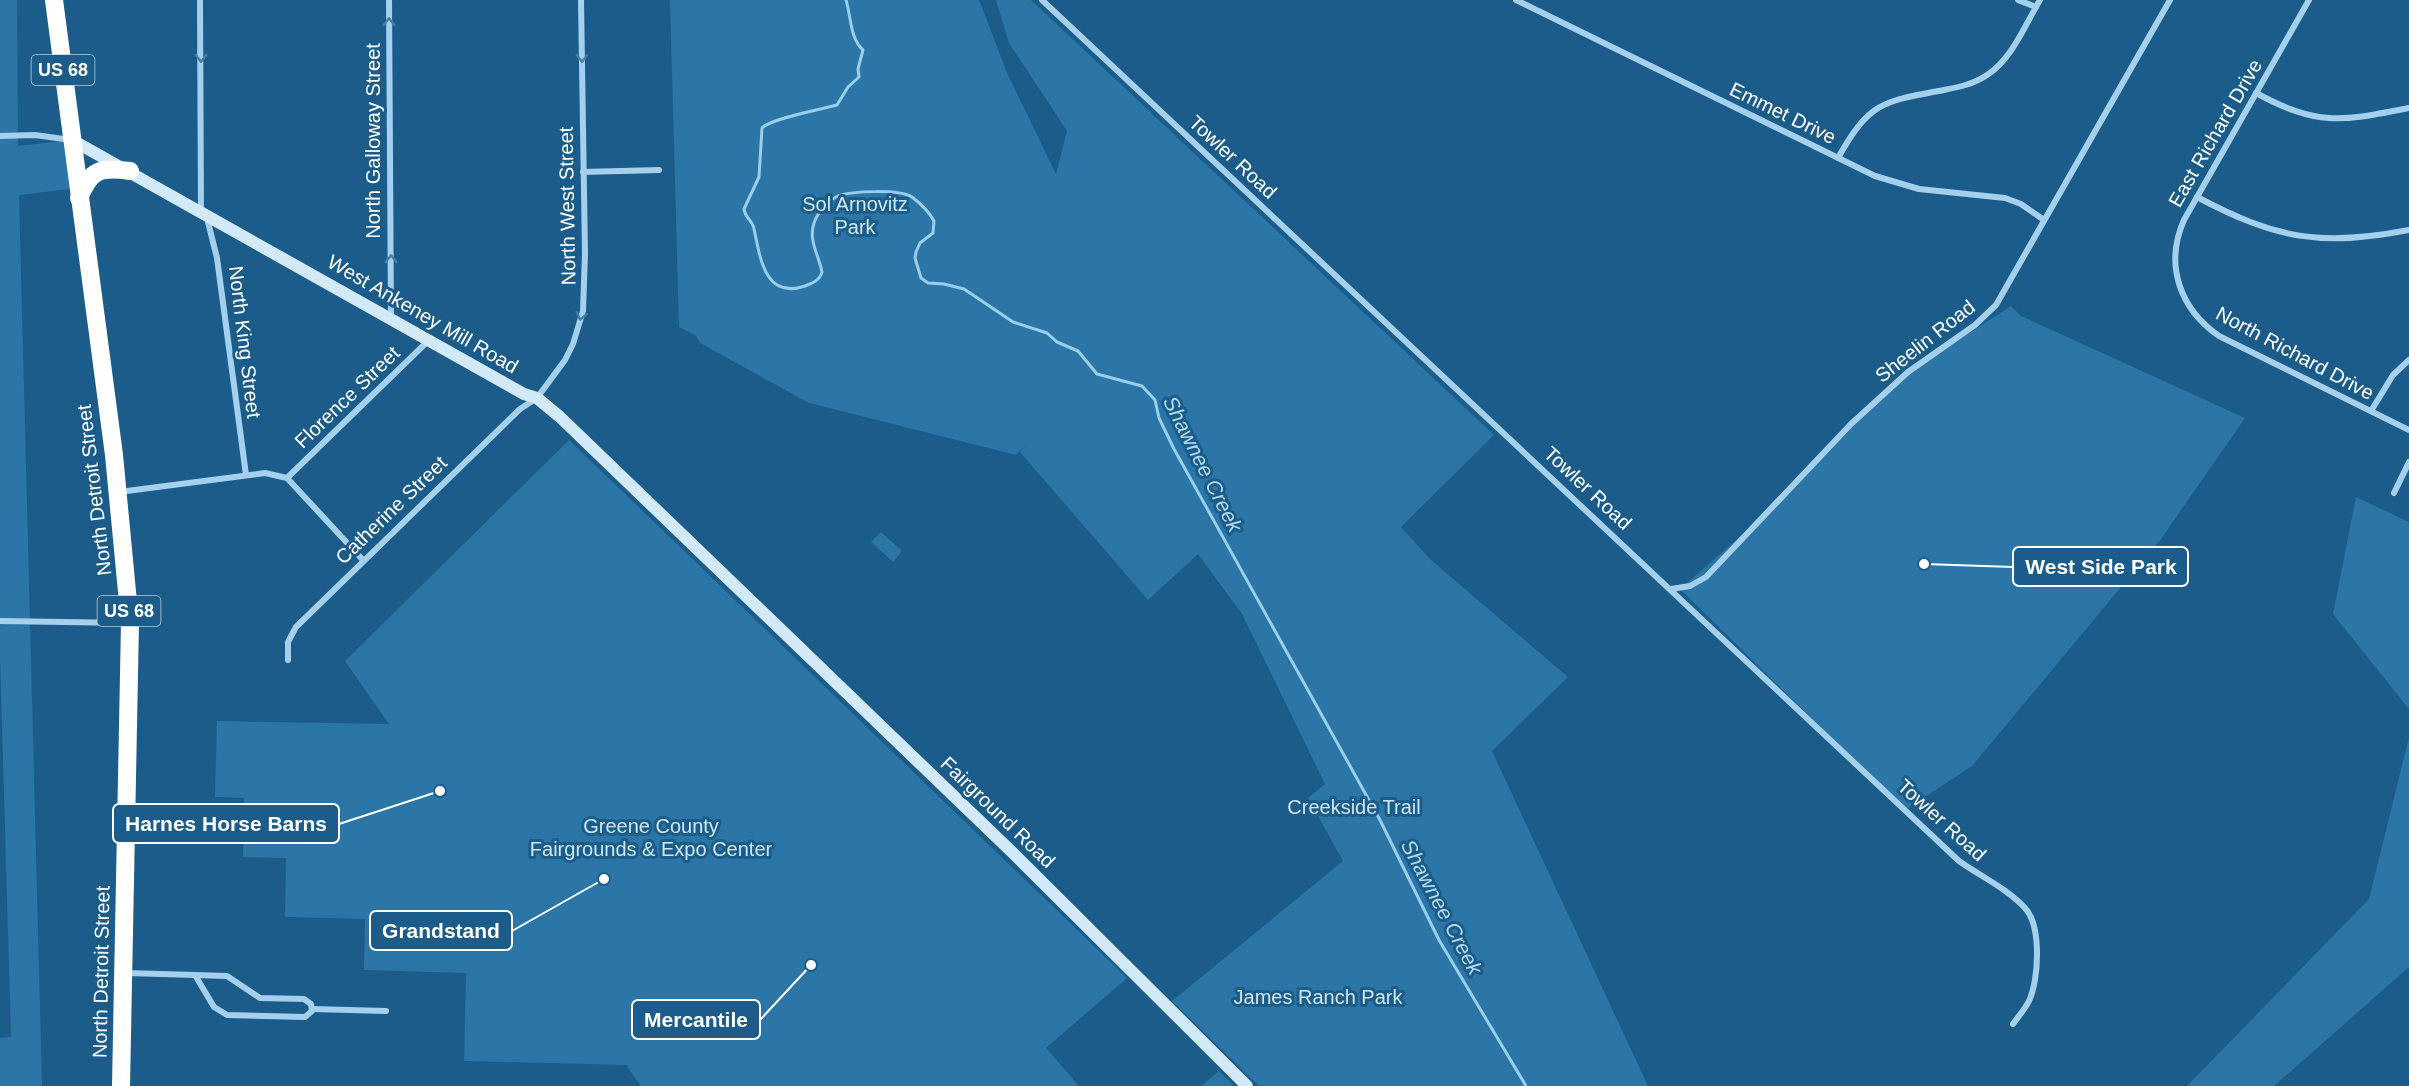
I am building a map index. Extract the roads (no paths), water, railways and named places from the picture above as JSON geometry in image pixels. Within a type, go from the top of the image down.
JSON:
[{"type":"highway","name":"North Detroit Street","points":[[54,0],[118,492],[130,623],[121,1086]]},
{"type":"highway","points":[[79,198],[86,183],[98,171],[107,169],[130,171]]},
{"type":"street","name":"North King Street","points":[[200,0],[203,212],[217,258],[246,475]]},
{"type":"street","name":"North Galloway Street","points":[[389,0],[391,318]]},
{"type":"street","name":"North West Street","points":[[537,398],[573,344],[583,311],[585,293],[581,0]]},
{"type":"street","name":"Towler Road","points":[[1042,0],[1959,861],[2010,894],[2026,909],[2035,929],[2037,960],[2030,1001],[2013,1024]]},
{"type":"street","name":"Emmet Drive","points":[[1516,0],[1875,176],[1904,186],[2005,198],[2021,204],[2044,220]]},
{"type":"street","points":[[2018,0],[2036,8]]},
{"type":"street","points":[[1838,158],[1858,125],[1879,106],[1902,98],[1962,86],[1991,73],[2006,57],[2040,0]]},
{"type":"street","name":"Sheelin Road","points":[[1671,589],[1690,586],[1706,577],[1851,424],[1908,372],[1987,315],[2004,294],[2170,0]]},
{"type":"street","name":"East Richard Drive","points":[[2180,289],[2176,273],[2176,243],[2184,220],[2309,0]]},
{"type":"street","points":[[2256,93],[2293,112],[2322,119],[2357,118],[2409,108]]},
{"type":"street","points":[[0,136],[35,135],[72,140]]},
{"type":"street","name":"West Ankeney Mill Road","points":[[72,140],[524,394],[537,398],[560,417],[719,569]]},
{"type":"street","points":[[583,172],[659,170]]},
{"type":"street","points":[[2197,197],[2259,227],[2296,236],[2354,239],[2409,230]]},
{"type":"street","name":"North Richard Drive","points":[[2180,289],[2194,315],[2219,336],[2409,430]]},
{"type":"street","name":"Florence Street","points":[[286,478],[430,340]]},
{"type":"street","points":[[2371,411],[2393,375],[2409,360]]},
{"type":"street","name":"Catherine Street","points":[[288,660],[288,642],[296,627],[520,409],[537,398]]},
{"type":"street","points":[[2394,493],[2409,462]]},
{"type":"street","points":[[118,492],[270,473],[286,478],[363,560]]},
{"type":"street","name":"Fairground Road","points":[[719,569],[1016,855],[1247,1086]]},
{"type":"street","points":[[0,621],[130,623]]},
{"type":"street","points":[[124,973],[227,976],[260,998],[304,999],[309,1001],[312,1009]]},
{"type":"street","points":[[195,975],[214,1007],[226,1015],[305,1017],[312,1009]]},
{"type":"street","points":[[312,1009],[386,1011]]},
{"type":"waterway","name":"Shawnee Creek","points":[[846,0],[853,34],[863,50],[858,69],[859,77],[848,87],[837,105],[785,118],[762,128],[759,177],[744,209],[753,226],[766,273],[781,287],[791,289],[805,286],[818,279],[822,272],[813,242],[812,230],[824,207],[838,196],[864,192],[906,194],[921,205],[934,221],[933,233],[920,243],[916,252],[915,258],[921,278],[928,283],[964,289],[1013,322],[1047,333],[1057,342],[1078,351],[1097,374],[1142,386],[1155,400],[1159,418],[1174,449],[1380,820],[1439,940],[1526,1086]]},
{"type":"place","name":"West Side Park","points":[[1924,564]]},
{"type":"place","name":"Harnes Horse Barns","points":[[440,791]]},
{"type":"place","name":"Grandstand","points":[[604,879]]},
{"type":"place","name":"Mercantile","points":[[811,965]]},
{"type":"park label","name":"Sol Arnovitz Park","points":[[855,216]]},
{"type":"park label","name":"Creekside Trail","points":[[1354,807]]},
{"type":"park label","name":"Greene County Fairgrounds & Expo Center","points":[[651,838]]},
{"type":"park label","name":"James Ranch Park","points":[[1318,997]]}]
